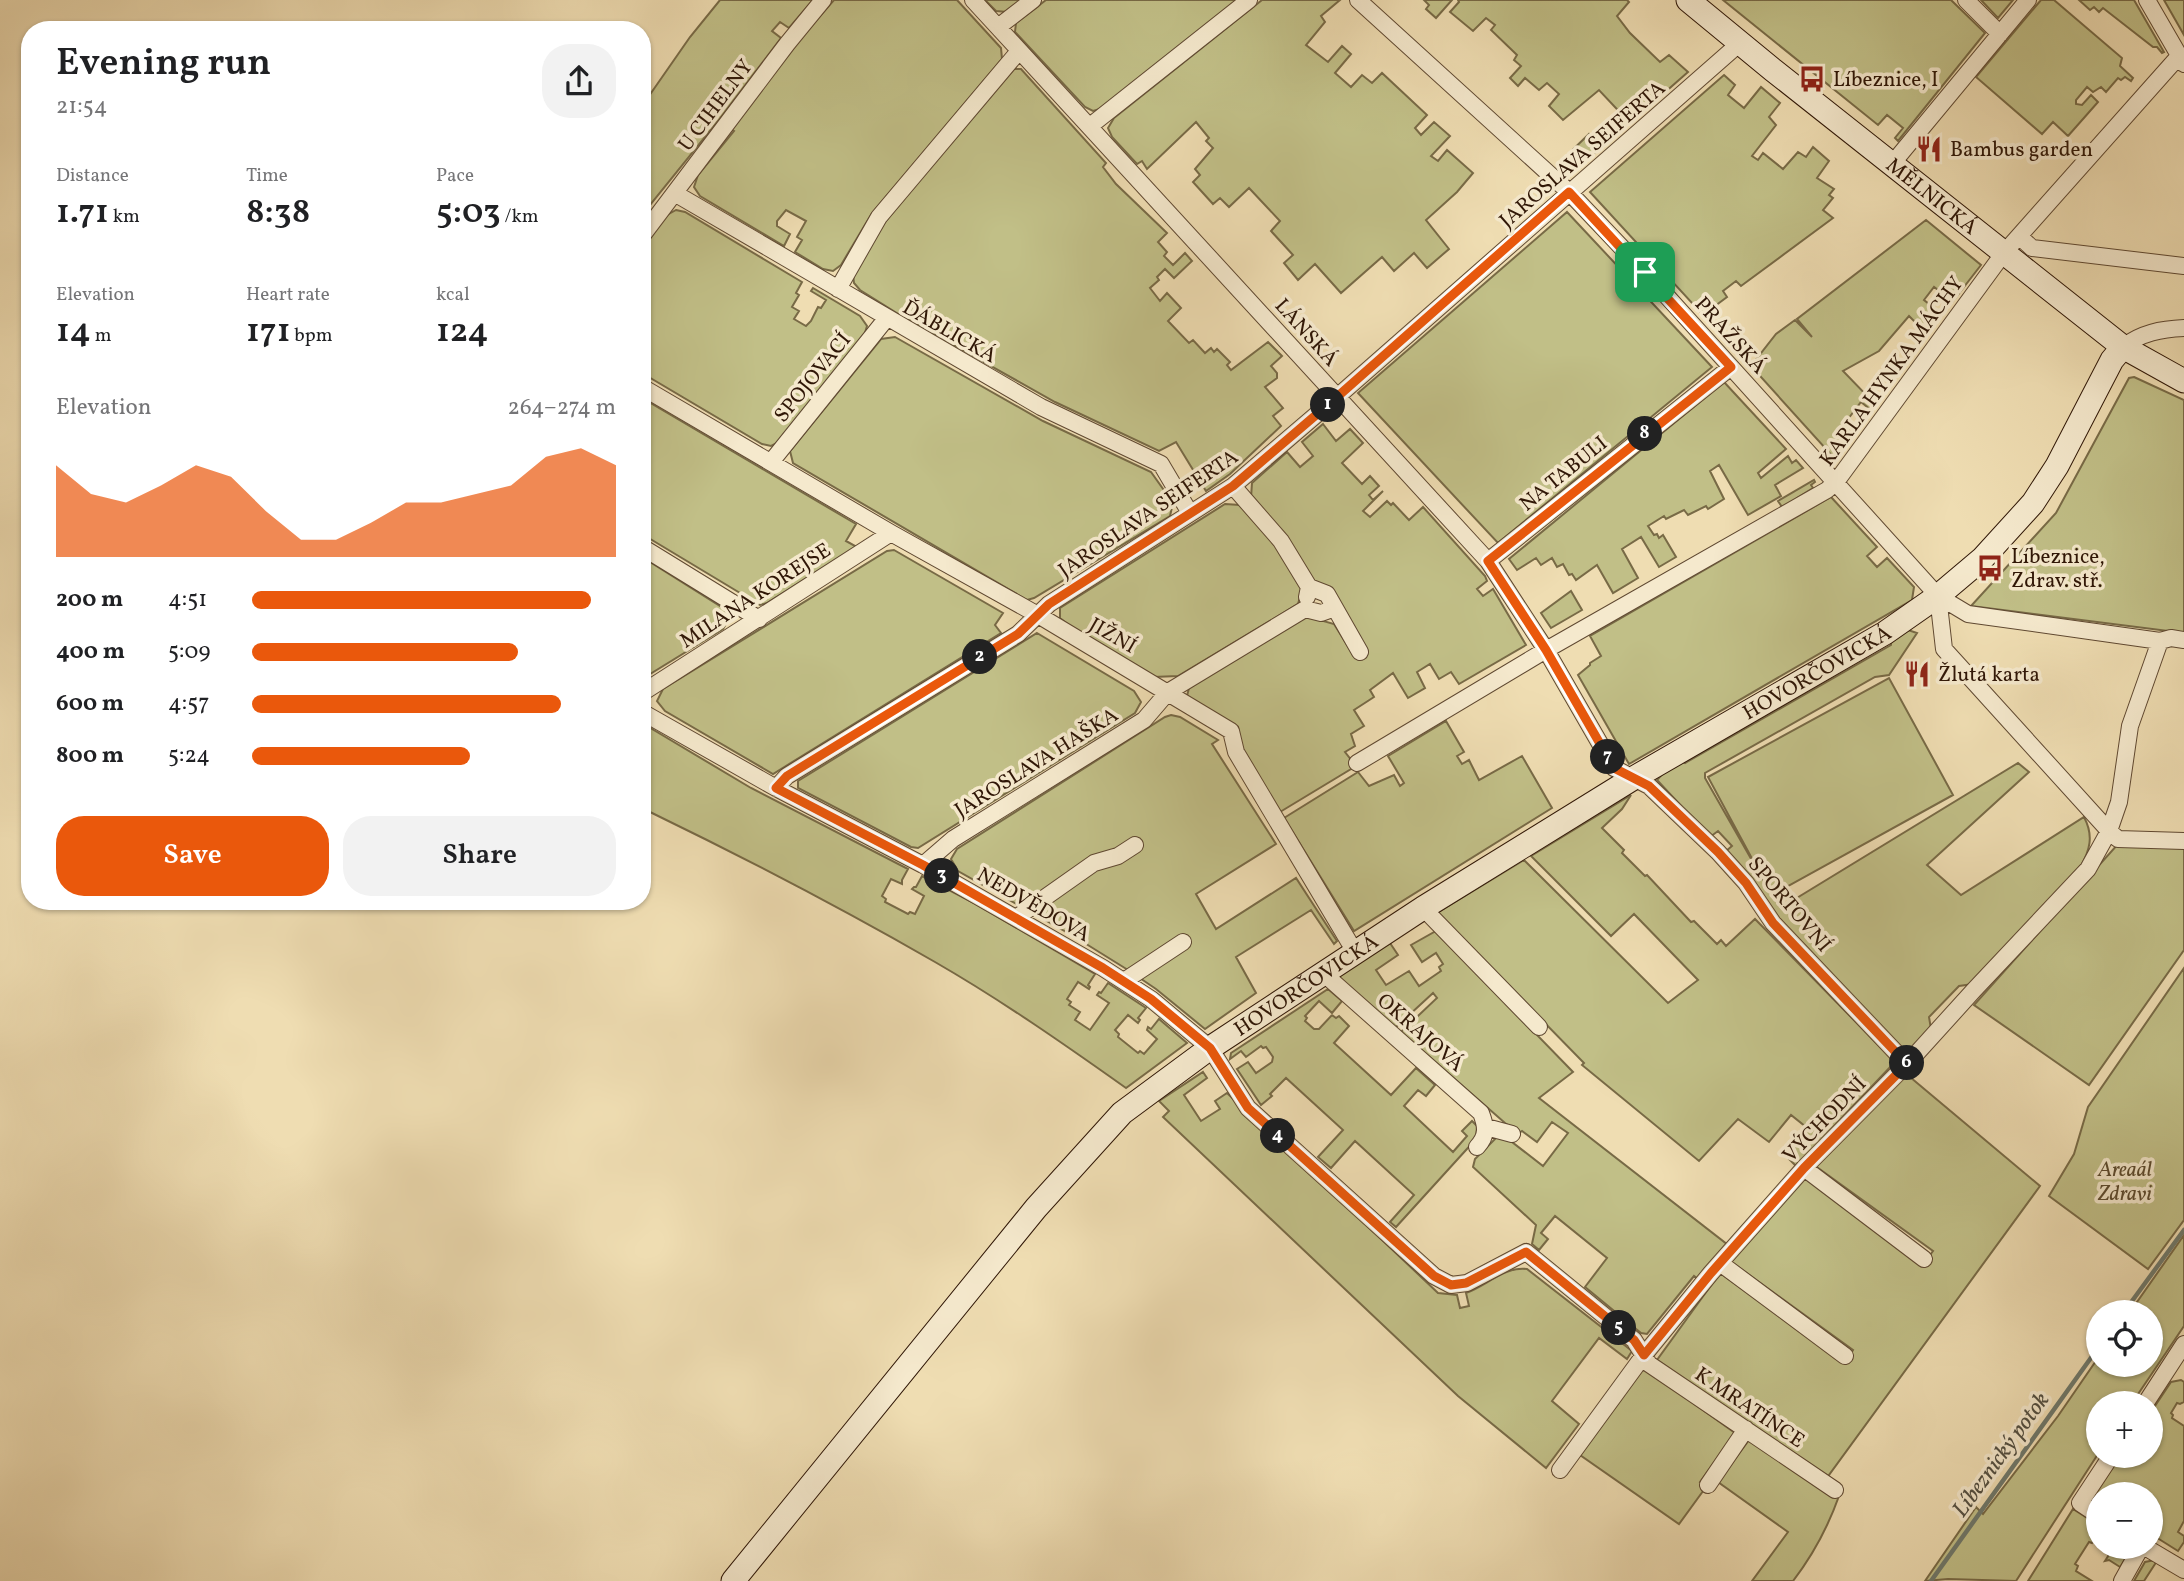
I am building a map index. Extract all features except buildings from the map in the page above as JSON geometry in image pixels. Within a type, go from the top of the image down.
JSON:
[{"type":"street","name":"U CIHELNY","points":[[651,225],[823,0]]},
{"type":"street","name":"LÁNSKÁ","points":[[972,0],[1488,561],[1546,650],[1614,768],[1632,779]]},
{"type":"street","points":[[998,27],[1033,0]]},
{"type":"street","points":[[1090,126],[1249,0]]},
{"type":"street","name":"PRAŽSKÁ","points":[[1358,0],[1569,192],[1938,596],[1968,614],[2160,641],[2171,638],[2184,640]]},
{"type":"street","name":"MĚLNICKÁ","points":[[1688,0],[2003,254],[2123,347],[2184,381]]},
{"type":"street","points":[[1966,0],[2000,34]]},
{"type":"street","points":[[1892,164],[2028,0]]},
{"type":"street","points":[[2147,0],[2182,60]]},
{"type":"street","name":"JAROSLAVA SEIFERTA","points":[[776,788],[787,776],[1018,634],[1049,604],[1233,486],[1740,43]]},
{"type":"street","points":[[838,289],[879,217],[1020,51]]},
{"type":"street","name":"KARLA HYNKA MÁCHY","points":[[1357,763],[1546,650],[1827,490],[1836,482],[2003,254],[2182,60]]},
{"type":"street","name":"ĎÁBLICKÁ","points":[[676,194],[1041,407],[1161,464],[1189,513]]},
{"type":"street","points":[[2019,236],[2032,248],[2184,266]]},
{"type":"street","name":"SPOJOVACÍ","points":[[771,462],[886,318]]},
{"type":"street","points":[[2123,347],[2142,335],[2184,328]]},
{"type":"street","name":"HOVORČOVICKÁ","points":[[733,1581],[1028,1217],[1122,1113],[1210,1048],[1355,951],[1632,779],[1885,633],[1938,596],[1983,558],[2033,503],[2057,466],[2112,360],[2123,347]]},
{"type":"street","name":"NA TABULI","points":[[1488,561],[1731,367]]},
{"type":"street","name":"JIŽNÍ","points":[[651,392],[891,533],[1038,615],[1231,731],[1236,752],[1355,951]]},
{"type":"street","points":[[1233,486],[1281,541],[1309,587],[1327,594],[1360,652]]},
{"type":"street","name":"MILANA KOREJSE","points":[[651,687],[891,533]]},
{"type":"street","points":[[651,553],[759,619]]},
{"type":"street","points":[[1309,587],[1305,609],[1321,613],[1335,608]]},
{"type":"street","points":[[1938,596],[1944,649],[2109,831],[2118,838],[2184,841]]},
{"type":"street","name":"JAROSLAVA HAŠKA","points":[[923,865],[953,839],[1144,720],[1168,692],[1305,609]]},
{"type":"street","name":"VÝCHODNÍ","points":[[1560,1470],[1644,1355],[1804,1168],[1907,1064],[2088,869],[2109,831],[2119,802],[2130,726],[2160,641]]},
{"type":"street","name":"NEDVĚDOVA","points":[[651,717],[776,788],[923,865],[1124,981],[1151,999],[1210,1048]]},
{"type":"street","name":"SPORTOVNÍ","points":[[1632,779],[1649,786],[1718,852],[1752,891],[1773,923],[1907,1064]]},
{"type":"street","points":[[1016,918],[1094,863],[1118,856],[1135,845]]},
{"type":"street","points":[[1423,908],[1539,1027]]},
{"type":"street","points":[[1124,981],[1183,942]]},
{"type":"street","name":"OKRAJOVÁ","points":[[1323,973],[1480,1112],[1486,1127]]},
{"type":"street","name":"K MRATÍNCE","points":[[1210,1048],[1248,1108],[1434,1276],[1451,1285],[1466,1283],[1526,1252],[1634,1340],[1649,1364],[1835,1490]]},
{"type":"street","points":[[1477,1147],[1484,1140],[1486,1127],[1512,1134]]},
{"type":"street","points":[[1804,1168],[1924,1259]]},
{"type":"street","points":[[1720,1264],[1845,1356]]},
{"type":"street","points":[[2157,1391],[2178,1367],[2184,1344]]},
{"type":"street","points":[[1708,1485],[1746,1429]]},
{"type":"street","points":[[2086,1494],[2080,1503],[2086,1507]]},
{"type":"street","points":[[2163,1558],[2184,1570]]},
{"type":"street","points":[[2122,1581],[2136,1559]]},
{"type":"green space","points":[[720,0],[813,0],[789,28],[780,22],[772,31],[781,38],[651,204],[651,93]]},
{"type":"green space","points":[[834,0],[957,0],[1001,48],[1002,59],[872,213],[841,265],[833,271],[823,269],[795,252],[802,240],[797,237],[806,221],[786,210],[777,221],[777,226],[790,234],[784,246],[700,196],[694,187],[698,175],[734,131],[731,129],[789,51]]},
{"type":"green space","points":[[985,0],[1022,0],[1007,12],[996,11]]},
{"type":"green space","points":[[1046,0],[1239,0],[1103,108],[1093,111],[1085,107],[1015,32],[1016,23]]},
{"type":"green space","points":[[1262,0],[1340,0],[1321,16],[1325,22],[1306,45],[1328,62],[1342,46],[1351,54],[1335,73],[1351,87],[1362,75],[1372,83],[1382,73],[1427,115],[1415,128],[1421,135],[1434,122],[1450,136],[1431,156],[1438,161],[1447,150],[1473,173],[1457,192],[1426,220],[1449,249],[1427,268],[1414,253],[1394,271],[1382,257],[1341,293],[1315,264],[1298,280],[1284,263],[1293,255],[1271,231],[1280,221],[1249,188],[1229,207],[1220,198],[1213,204],[1193,182],[1200,175],[1195,169],[1213,148],[1206,141],[1209,138],[1196,122],[1147,169],[1142,161],[1137,164],[1112,137],[1108,128],[1114,118]]},
{"type":"green space","points":[[1424,0],[1452,0],[1436,18],[1426,9],[1429,5]]},
{"type":"green space","points":[[1458,0],[1627,0],[1629,2],[1617,16],[1630,33],[1660,62],[1669,55],[1688,72],[1630,123],[1599,90],[1563,120],[1549,106],[1559,94],[1547,83],[1539,90],[1525,78],[1518,86],[1510,78],[1521,66],[1514,60],[1517,55],[1491,30],[1495,25],[1486,18],[1473,31],[1450,12]]},
{"type":"green space","points":[[1723,0],[1951,0],[1985,33],[1898,141],[1895,138],[1903,128],[1887,115],[1878,125]]},
{"type":"green space","points":[[1981,0],[2013,0],[1998,18]]},
{"type":"green space","points":[[2041,0],[2054,0],[2122,58],[2120,66],[2133,78],[2131,81],[2125,77],[2121,80],[2118,78],[2106,92],[2101,87],[2093,92],[2087,87],[2076,100],[2076,104],[2082,105],[2091,95],[2098,102],[2068,136],[2053,122],[2042,134],[1976,77]]},
{"type":"green space","points":[[2079,0],[2134,0],[2164,52],[2153,47],[2103,8],[2099,12],[2094,7],[2090,10]]},
{"type":"green space","points":[[2164,0],[2184,0],[2184,35]]},
{"type":"green space","points":[[1011,69],[1021,69],[1106,163],[1103,167],[1116,184],[1167,233],[1158,242],[1167,252],[1164,256],[1173,265],[1185,253],[1192,261],[1174,278],[1165,269],[1157,277],[1159,280],[1150,288],[1160,301],[1167,293],[1181,308],[1168,321],[1189,343],[1193,340],[1205,353],[1211,348],[1214,352],[1217,349],[1230,362],[1227,365],[1231,370],[1268,342],[1282,356],[1271,366],[1277,373],[1277,378],[1265,387],[1283,408],[1273,416],[1281,426],[1230,474],[1206,491],[1176,442],[1159,451],[1055,402],[900,315],[860,290],[854,283],[853,274],[885,222]]},
{"type":"green space","points":[[1724,75],[1735,85],[1728,95],[1744,108],[1761,87],[1780,103],[1769,117],[1776,125],[1752,156],[1758,160],[1763,153],[1783,169],[1798,152],[1806,157],[1813,147],[1829,161],[1817,178],[1834,189],[1829,195],[1833,198],[1823,210],[1833,218],[1741,286],[1736,281],[1723,291],[1727,297],[1703,315],[1590,192]]},
{"type":"green space","points":[[1603,127],[1613,137],[1572,173],[1561,161],[1589,134],[1592,137]]},
{"type":"green space","points":[[676,210],[685,212],[802,282],[792,307],[799,311],[794,319],[806,326],[826,300],[811,291],[813,288],[860,316],[867,326],[864,336],[779,442],[771,446],[762,444],[651,378],[651,235],[667,215]]},
{"type":"green space","points":[[1567,212],[1712,367],[1498,543],[1358,393]]},
{"type":"green space","points":[[1926,220],[1981,265],[1953,301],[1934,287],[1924,300],[1934,308],[1926,320],[1934,327],[1928,335],[1909,316],[1879,351],[1843,371],[1875,404],[1871,410],[1861,402],[1845,423],[1855,432],[1835,459],[1751,366],[1776,334],[1795,320],[1812,337],[1797,319]]},
{"type":"green space","points":[[895,337],[1043,421],[1151,472],[1173,503],[1170,516],[1027,600],[793,463],[790,451],[881,339]]},
{"type":"green space","points":[[2134,377],[2184,400],[2184,633],[1971,606],[2056,513],[2129,378]]},
{"type":"green space","points":[[1724,382],[1786,449],[1758,473],[1761,478],[1788,456],[1792,463],[1796,460],[1803,468],[1775,485],[1781,496],[1748,515],[1719,465],[1710,471],[1724,499],[1708,509],[1706,506],[1688,515],[1684,510],[1666,519],[1664,516],[1648,526],[1659,538],[1663,535],[1676,557],[1659,567],[1641,537],[1622,549],[1638,578],[1613,593],[1597,565],[1576,580],[1572,574],[1569,575],[1563,564],[1557,567],[1552,558],[1541,565],[1536,558],[1517,570],[1509,559]]},
{"type":"green space","points":[[651,403],[856,524],[846,541],[857,547],[760,605],[651,539]]},
{"type":"green space","points":[[1323,424],[1336,441],[1350,429],[1363,443],[1342,463],[1362,484],[1370,476],[1379,486],[1369,495],[1373,500],[1383,491],[1363,511],[1370,517],[1387,501],[1391,505],[1393,503],[1409,520],[1423,507],[1485,576],[1487,581],[1477,589],[1483,596],[1493,589],[1526,645],[1459,684],[1451,672],[1439,679],[1430,664],[1417,672],[1425,688],[1408,698],[1393,673],[1370,690],[1374,697],[1354,710],[1364,726],[1351,734],[1355,746],[1345,752],[1356,766],[1280,812],[1242,751],[1238,727],[1187,696],[1189,688],[1306,616],[1334,624],[1354,656],[1313,582],[1251,498],[1252,483],[1287,452],[1300,467],[1313,456],[1302,442]]},
{"type":"green space","points":[[1814,480],[1811,485],[1813,488],[1784,510],[1778,501]]},
{"type":"green space","points":[[1831,497],[1877,547],[1867,556],[1877,567],[1887,558],[1914,587],[1912,600],[1629,764],[1578,675],[1601,656],[1590,636]]},
{"type":"green space","points":[[1225,504],[1240,505],[1275,545],[1302,590],[1298,604],[1178,676],[1153,677],[1076,631],[1060,618],[1060,608]]},
{"type":"green space","points":[[894,550],[1003,613],[995,625],[1001,633],[773,774],[665,711],[657,701],[663,689],[887,551]]},
{"type":"green space","points":[[651,563],[723,608],[730,617],[723,629],[651,673]]},
{"type":"green space","points":[[1571,591],[1582,610],[1551,628],[1541,613]]},
{"type":"green space","points":[[1905,629],[1917,633],[1889,675],[1875,677],[1705,773],[1705,778],[1770,892],[1708,777],[1889,678],[1953,795],[1772,895],[1782,907],[2018,763],[2029,772],[1927,865],[1961,895],[2084,817],[2090,843],[2080,868],[1973,984],[1959,986],[1929,1017],[1931,1029],[1910,1049],[1901,1048],[1780,924],[1725,852],[1732,846],[1718,831],[1710,837],[1657,780],[1666,770],[1681,761],[1685,763],[1891,645],[1891,639]]},
{"type":"green space","points":[[1037,633],[1134,691],[1141,702],[1135,713],[918,848],[911,847],[798,788],[798,781]]},
{"type":"green space","points":[[1171,715],[1180,717],[1218,740],[1212,744],[1276,844],[1196,894],[1216,929],[1296,878],[1337,941],[1334,944],[1311,910],[1236,957],[1256,993],[1205,1029],[1128,970],[958,871],[951,859],[957,849]]},
{"type":"green space","points":[[1446,721],[1464,752],[1457,756],[1462,764],[1469,760],[1479,780],[1522,756],[1552,808],[1354,931],[1284,818],[1358,772],[1369,786],[1394,775],[1400,786],[1404,783],[1388,756]]},
{"type":"green space","points":[[651,728],[751,788],[908,869],[902,884],[891,879],[882,896],[886,899],[885,902],[908,914],[915,914],[924,896],[912,889],[922,876],[974,903],[1095,974],[1088,985],[1089,989],[1078,982],[1067,999],[1071,1002],[1069,1005],[1080,1012],[1075,1020],[1090,1030],[1109,1003],[1097,995],[1108,983],[1146,1008],[1138,1018],[1138,1023],[1128,1015],[1115,1030],[1119,1034],[1118,1037],[1138,1053],[1140,1051],[1144,1054],[1157,1039],[1147,1030],[1159,1019],[1187,1043],[1126,1088],[1008,1007],[935,962],[651,812]]},
{"type":"green space","points":[[1631,795],[1622,809],[1602,828],[1624,850],[1622,853],[1717,944],[1721,940],[1726,946],[1755,919],[1895,1062],[1796,1166],[1784,1154],[1806,1127],[1791,1115],[1769,1142],[1738,1119],[1699,1161],[1582,1065],[1584,1063],[1437,913],[1524,860],[1668,1003],[1698,980],[1634,914],[1611,936],[1531,856]]},
{"type":"green space","points":[[2118,844],[2184,846],[2184,950],[2089,1085],[1974,1005]]},
{"type":"green space","points":[[1436,931],[1573,1072],[1539,1098],[1728,1245],[1698,1279],[1694,1276],[1647,1334],[1641,1333],[1585,1287],[1607,1258],[1555,1216],[1541,1233],[1548,1239],[1539,1250],[1532,1244],[1536,1225],[1473,1167],[1475,1159],[1497,1137],[1508,1139],[1543,1166],[1568,1133],[1552,1122],[1537,1142],[1522,1131],[1519,1133],[1401,1032],[1437,998],[1433,993],[1395,1028],[1335,975],[1390,943],[1398,955],[1376,970],[1386,985],[1409,971],[1419,986],[1441,971],[1439,967],[1443,964],[1436,953],[1422,962],[1411,945]]},
{"type":"green space","name":"Areaál Zdravi","points":[[2184,968],[2184,1220],[2148,1269],[2049,1196],[2074,1154],[2088,1107]]},
{"type":"green space","points":[[1328,989],[1342,1001],[1332,1013],[1319,1001],[1305,1016],[1305,1021],[1314,1029],[1319,1029],[1332,1015],[1336,1018],[1339,1016],[1349,1026],[1334,1043],[1391,1095],[1416,1068],[1435,1085],[1426,1096],[1418,1090],[1404,1106],[1453,1152],[1467,1136],[1462,1131],[1472,1121],[1477,1126],[1476,1139],[1396,1227],[1390,1222],[1414,1195],[1355,1141],[1331,1168],[1318,1157],[1343,1130],[1286,1078],[1261,1105],[1237,1069],[1248,1062],[1256,1073],[1272,1062],[1273,1057],[1266,1047],[1261,1046],[1246,1057],[1241,1051],[1230,1059],[1231,1053]]},
{"type":"green space","points":[[1203,1072],[1207,1078],[1184,1095],[1201,1121],[1220,1109],[1215,1101],[1227,1093],[1438,1293],[1457,1295],[1460,1308],[1469,1306],[1466,1293],[1503,1273],[1527,1269],[1632,1351],[1627,1359],[1599,1338],[1552,1401],[1579,1424],[1546,1468],[1458,1396],[1163,1117],[1169,1111],[1159,1101]]},
{"type":"green space","points":[[1904,1072],[2040,1186],[1826,1479],[1657,1360],[1720,1273],[1845,1362],[1853,1350],[1730,1261],[1805,1177],[1924,1263],[1933,1251],[1814,1165]]},
{"type":"green space","points":[[2184,1235],[2184,1326],[2163,1357],[2163,1300],[2138,1300]]},
{"type":"green space","points":[[1644,1368],[1735,1433],[1700,1482],[1706,1487],[1679,1524],[1580,1455]]},
{"type":"green space","points":[[2086,1375],[2150,1377],[2140,1391],[2086,1391],[2086,1468],[2089,1468],[2016,1581],[1925,1581],[1976,1507],[1983,1514]]},
{"type":"green space","points":[[2171,1382],[2184,1382],[2184,1402],[2177,1403],[2171,1413],[2172,1418],[2184,1426],[2184,1521],[2178,1532],[2184,1536],[2184,1542],[2178,1551],[2163,1542],[2163,1482],[2102,1482],[2112,1468],[2163,1468],[2163,1394]]},
{"type":"green space","points":[[1752,1436],[1839,1496],[1819,1540],[1793,1581],[1752,1581],[1788,1532],[1718,1482]]},
{"type":"green space","points":[[2073,1509],[2086,1517],[2086,1547],[2075,1564],[2078,1566],[2076,1571],[2092,1581],[2028,1581]]},
{"type":"green space","points":[[2106,1559],[2125,1559],[2120,1567],[2109,1560],[2105,1561]]},
{"type":"green space","points":[[2157,1561],[2144,1581],[2134,1581],[2145,1562]]},
{"type":"waterway","name":"Líbeznický potok","points":[[2133,1300],[2184,1230]]},
{"type":"waterway","name":"Líbeznický potok","points":[[1931,1581],[2086,1365]]},
{"type":"place","name":"Líbeznice, I","points":[[1812,79]]},
{"type":"place","name":"Bambus garden","points":[[1929,149]]},
{"type":"place","name":"Líbeznice, Zdrav. stř.","points":[[1990,568]]},
{"type":"place","name":"Žlutá karta","points":[[1917,674]]},
{"type":"route","points":[[1569,192],[1645,272],[1731,367],[1488,561],[1546,650],[1614,768],[1649,786],[1718,852],[1746,883],[1773,923],[1907,1064],[1804,1168],[1711,1273],[1644,1355],[1634,1340],[1526,1252],[1466,1283],[1451,1285],[1434,1276],[1248,1108],[1210,1048],[1151,999],[1103,968],[923,865],[776,788],[787,776],[1018,634],[1049,604],[1233,486],[1569,192]]}]
